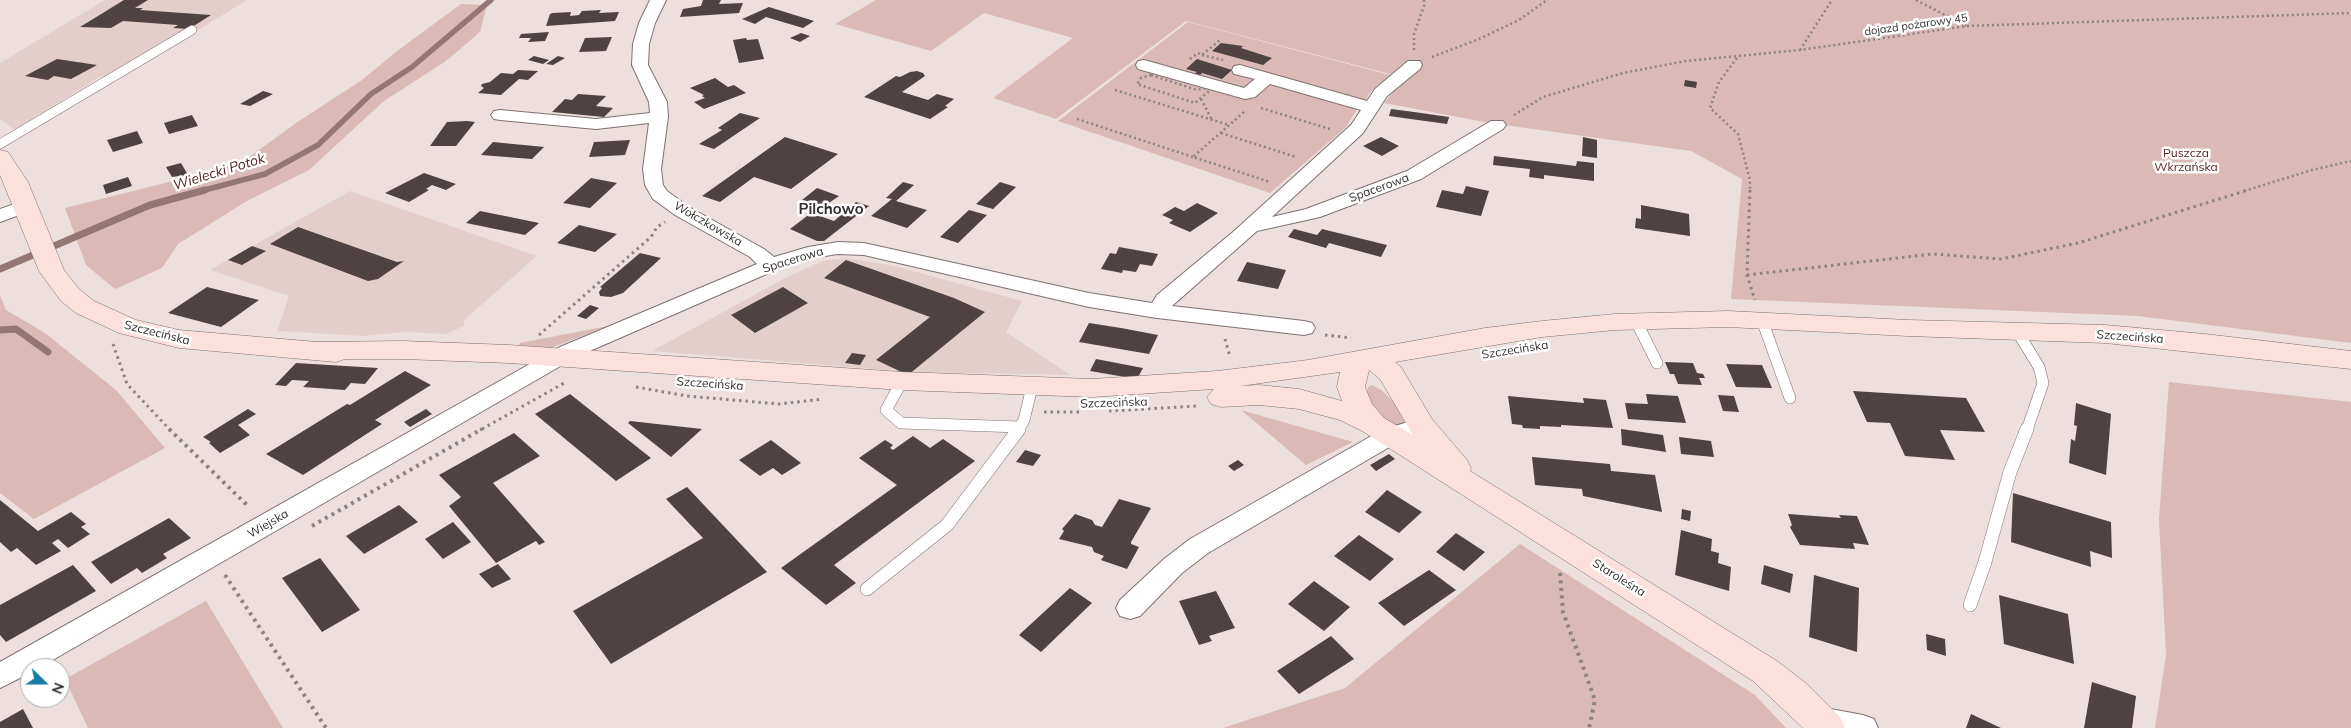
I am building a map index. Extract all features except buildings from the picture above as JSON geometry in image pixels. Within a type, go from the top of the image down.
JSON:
[{"type":"main road","name":"Szczecińska","points":[[0,156],[16,182],[36,236],[52,271],[70,295],[85,307],[117,323],[142,331],[196,342],[318,351],[473,367],[898,389]]},
{"type":"main road","name":"Szczecińska","points":[[318,351],[447,351],[558,357],[898,389],[1026,406],[1133,403],[1221,396],[1357,369],[1485,337],[1542,329],[1765,327],[1812,335],[1908,328],[2016,331],[2158,338],[2351,360]]},
{"type":"main road","name":"Szczecińska","points":[[1026,406],[1111,388],[1357,369],[1391,373],[1640,329]]},
{"type":"main road","name":"Staroleśna","points":[[1357,369],[1355,402],[1382,431]]},
{"type":"main road","name":"Staroleśna","points":[[1391,373],[1421,426],[1472,486]]},
{"type":"main road","name":"Staroleśna","points":[[1221,396],[1259,395],[1299,399],[1337,408],[1382,431],[1765,671],[1794,695],[1823,724]]},
{"type":"street","name":"Wołczkowska","points":[[658,0],[647,23],[641,44],[640,65],[658,102],[659,117],[652,169],[654,185],[660,195],[682,211],[757,253],[771,265]]},
{"type":"street","points":[[1144,65],[1245,94],[1250,93],[1266,78]]},
{"type":"street","points":[[1157,311],[1165,300],[1251,226],[1357,129],[1381,93],[1414,65]]},
{"type":"street","points":[[1240,70],[1371,107]]},
{"type":"street","points":[[500,115],[596,124],[659,117]]},
{"type":"street","name":"Spacerowa","points":[[1251,226],[1278,222],[1313,213],[1414,175],[1497,125]]},
{"type":"street","points":[[0,216],[26,206]]},
{"type":"street","name":"Spacerowa","points":[[534,371],[558,357],[771,265],[808,253],[838,248],[852,248],[904,257],[1089,300],[1157,311],[1304,328]]},
{"type":"street","name":"Wiejska","points":[[0,676],[268,525],[534,371]]},
{"type":"street","points":[[1130,608],[1173,566],[1199,546],[1382,431],[1421,426]]},
{"type":"street","points":[[1823,724],[1863,728]]},
{"type":"lane","points":[[0,144],[192,30]]},
{"type":"lane","points":[[1765,327],[1790,398]]},
{"type":"lane","points":[[1640,329],[1657,363]]},
{"type":"lane","points":[[1970,605],[1985,562],[2010,472],[2025,436],[2043,383],[2039,367],[2016,331]]},
{"type":"lane","points":[[868,589],[947,525],[1026,406]]},
{"type":"path","points":[[1424,0],[1424,6],[1414,34],[1414,65],[1479,39],[1519,20],[1547,0]]},
{"type":"path","points":[[1800,50],[1832,0]]},
{"type":"path","points":[[1916,0],[1966,26]]},
{"type":"path","name":"dojazd pożarowy 45","points":[[1497,125],[1543,97],[1623,73],[1686,61],[1800,50],[1966,26],[2351,13]]},
{"type":"path","points":[[1172,73],[1198,53],[1202,54],[1220,40]]},
{"type":"path","points":[[1737,57],[1719,82],[1710,108],[1738,134],[1750,180],[1747,275],[1765,327]]},
{"type":"path","points":[[1284,83],[1257,107],[1331,129]]},
{"type":"path","points":[[1116,90],[1229,125]]},
{"type":"path","points":[[1200,99],[1212,120]]},
{"type":"path","points":[[1193,157],[1246,110]]},
{"type":"path","points":[[1077,119],[1272,182]]},
{"type":"path","points":[[1221,133],[1299,158]]},
{"type":"path","points":[[1747,275],[1933,254],[2001,259],[2078,243],[2312,170],[2351,161]]},
{"type":"path","points":[[534,339],[651,237],[658,227],[682,211]]},
{"type":"path","points":[[1220,319],[1231,361]]},
{"type":"path","points":[[111,340],[127,384],[153,413],[268,525]]},
{"type":"path","points":[[476,424],[482,429],[564,382],[573,382]]},
{"type":"path","points":[[213,556],[326,728]]},
{"type":"path","points":[[1559,566],[1563,612],[1594,700],[1588,728]]},
{"type":"shaded area","points":[[105,0],[247,0],[120,78],[101,76],[15,130],[0,119],[0,63]]},
{"type":"shaded area","points":[[350,191],[537,256],[464,320],[464,326],[446,334],[406,332],[363,336],[277,331],[289,296],[210,270]]},
{"type":"shaded area","points":[[845,258],[895,266],[1022,301],[1006,332],[1070,375],[912,372],[908,375],[899,371],[652,351],[787,277],[822,261]]},
{"type":"green space","name":"Puszcza Wkrzańska","points":[[876,0],[2351,0],[2351,343],[2138,316],[1731,299],[1742,179],[1691,151],[1490,123],[1384,103],[1398,86],[1394,75],[1186,21],[1056,119],[993,98],[1073,38],[984,13],[931,51],[835,24]]},
{"type":"green space","points":[[461,4],[487,5],[480,32],[446,61],[384,101],[309,170],[247,201],[178,244],[162,268],[115,289],[86,265],[65,208],[213,171],[244,161],[296,123],[362,80],[397,51]]},
{"type":"green space","points":[[1188,22],[1390,75],[1370,92],[1365,101],[1362,101],[1346,127],[1270,193],[1058,121]]},
{"type":"green space","points":[[0,295],[6,310],[45,333],[116,390],[165,448],[34,519],[0,493]]},
{"type":"green space","points":[[608,326],[551,348],[519,345],[520,343]]},
{"type":"green space","points":[[2169,382],[2351,402],[2351,728],[2155,728],[2166,655],[2159,519]]},
{"type":"green space","points":[[1372,385],[1381,390],[1395,403],[1404,421],[1401,428],[1383,423],[1366,394],[1369,386]]},
{"type":"green space","points":[[1241,410],[1353,442],[1306,465]]},
{"type":"green space","points":[[1520,544],[1755,695],[1786,728],[1223,728],[1345,688]]},
{"type":"green space","points":[[206,601],[283,728],[88,728],[70,690],[70,676]]},
{"type":"waterway","name":"Wielecki Potok","points":[[201,191],[265,174],[318,145],[371,94],[412,67],[491,0]]},
{"type":"waterway","name":"Wielecki Potok","points":[[0,269],[150,205],[205,190]]},
{"type":"waterway","points":[[0,330],[16,329],[48,352]]},
{"type":"district","name":"Pilchowo","points":[[831,209]]}]
